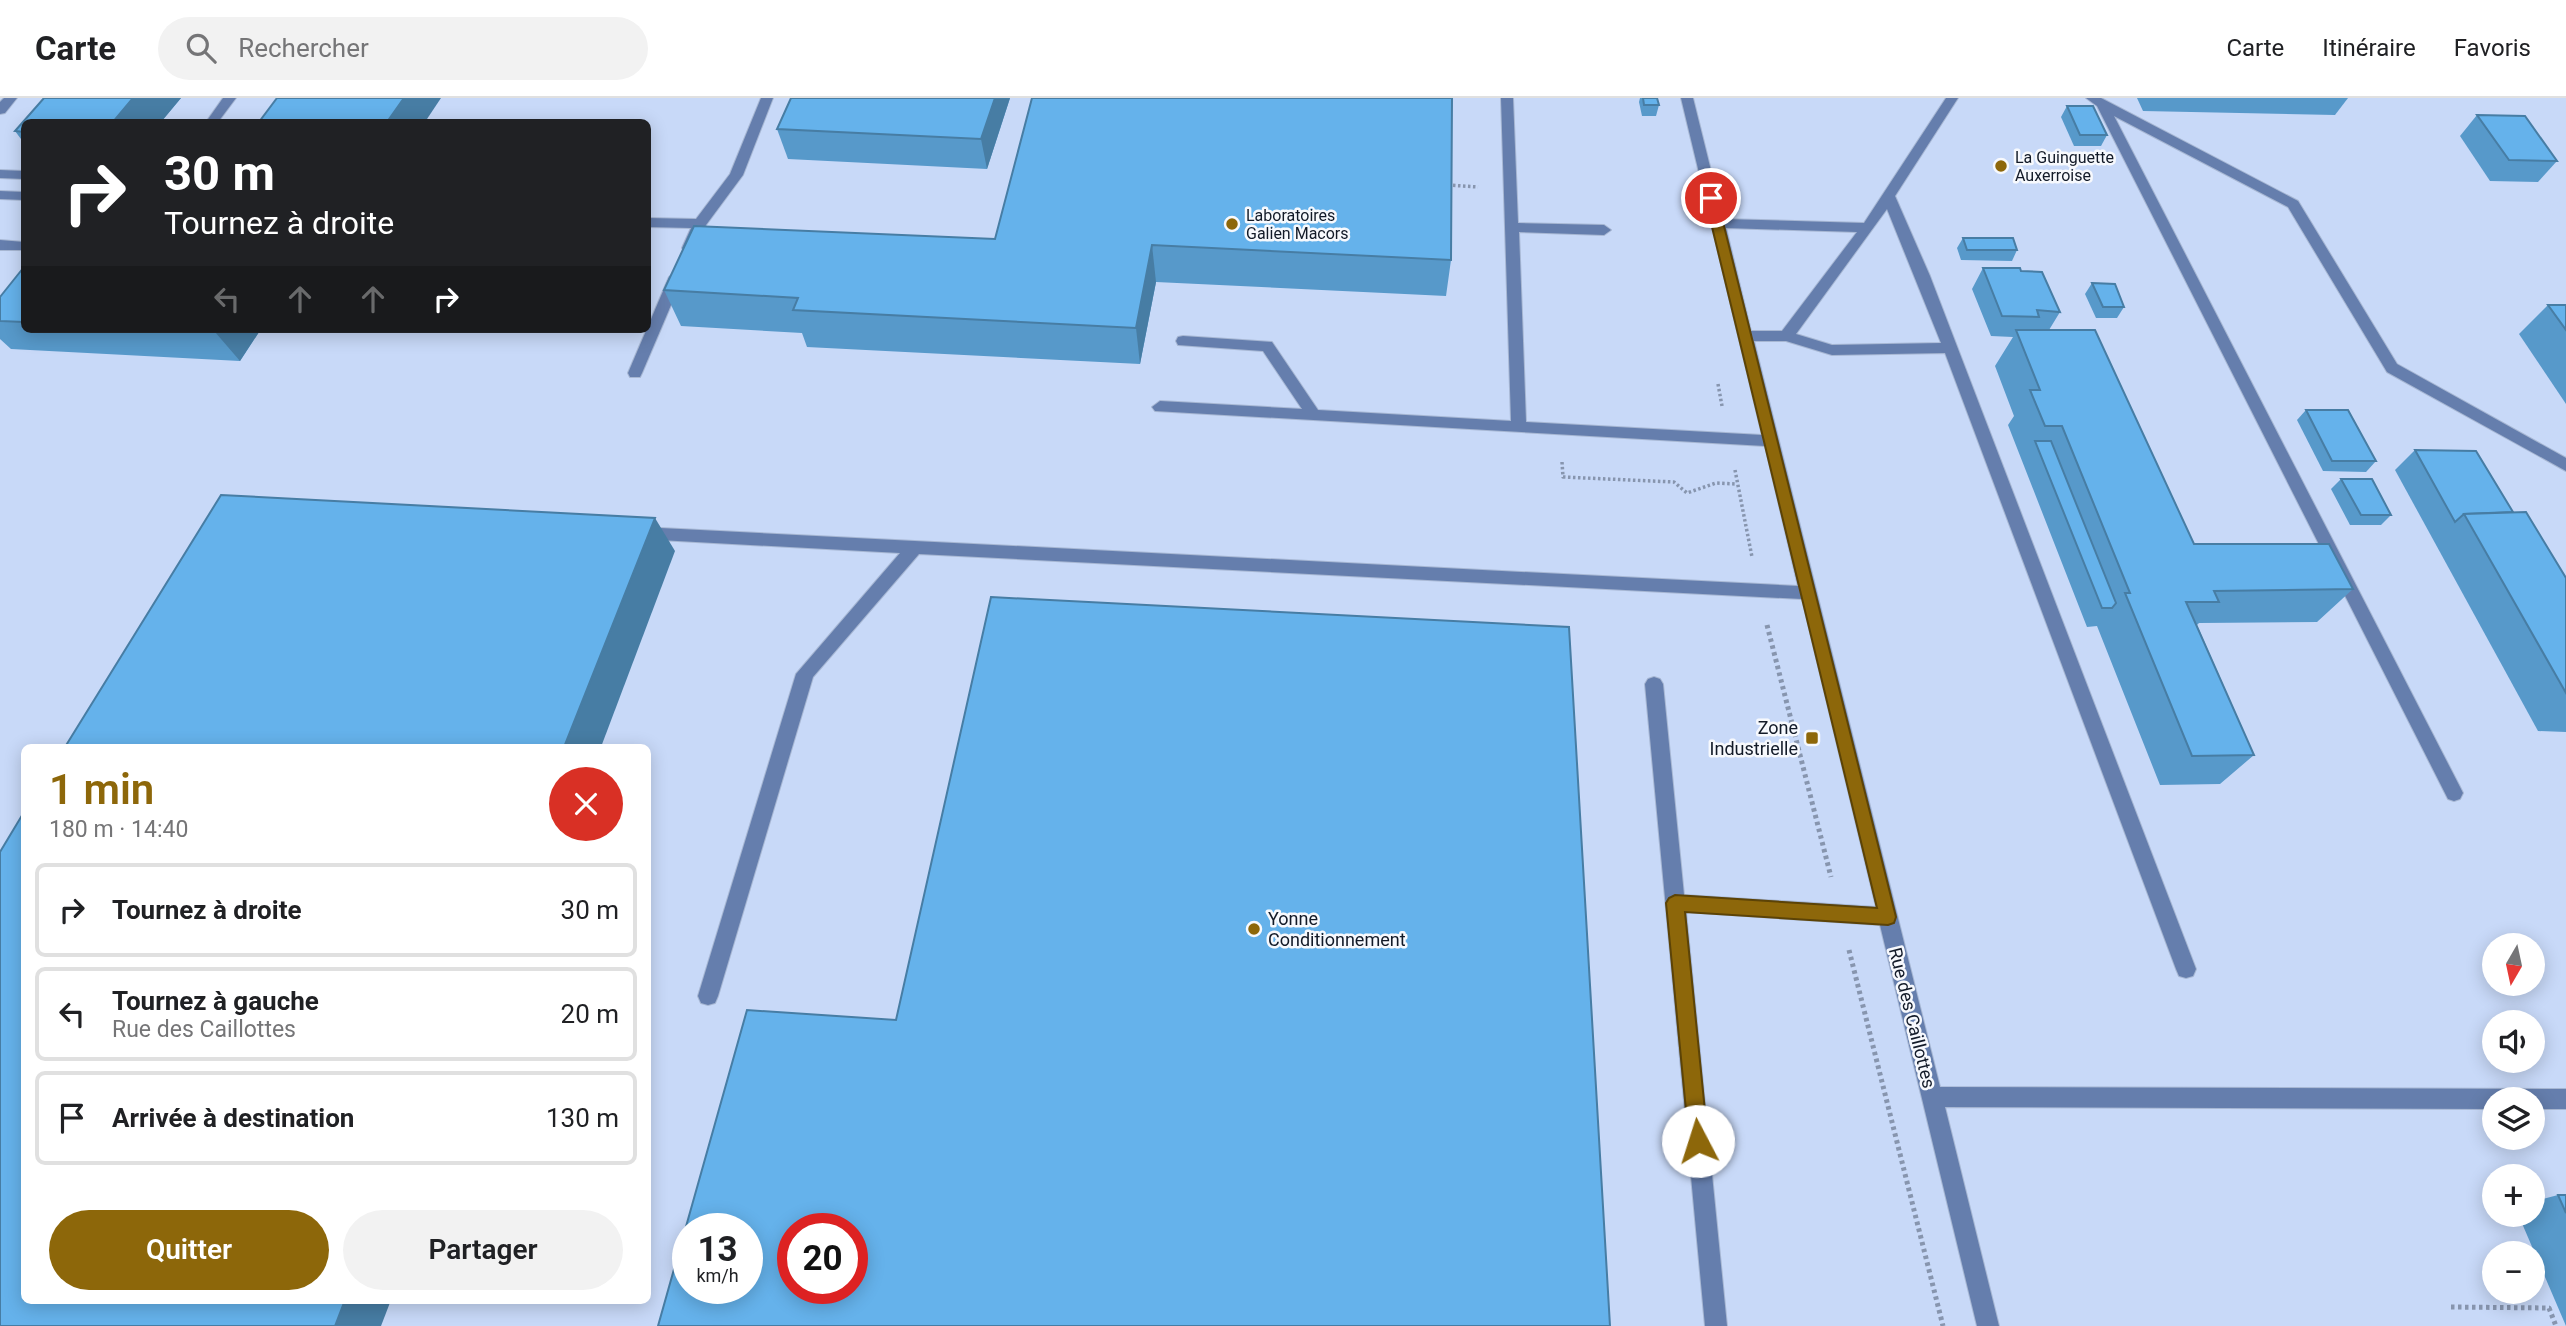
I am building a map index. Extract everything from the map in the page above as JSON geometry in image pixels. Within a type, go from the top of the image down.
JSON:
[{"type":"street","points":[[0,110],[11,98]]},
{"type":"street","points":[[214,119],[230,98]]},
{"type":"street","points":[[651,331],[700,224],[736,175],[766,98]]},
{"type":"street","points":[[1507,98],[1519,427]]},
{"type":"street","name":"Rue des Caillottes","points":[[1687,98],[1988,1326]]},
{"type":"street","points":[[1786,337],[1868,228],[1952,98]]},
{"type":"street","points":[[2097,101],[2293,204],[2392,368],[2566,465]]},
{"type":"street","points":[[2097,101],[2455,793]]},
{"type":"street","points":[[0,174],[21,175]]},
{"type":"street","points":[[0,195],[21,197]]},
{"type":"street","points":[[1889,197],[1951,348],[2186,969]]},
{"type":"street","points":[[651,222],[700,224]]},
{"type":"street","points":[[1717,223],[1868,228]]},
{"type":"street","points":[[1512,227],[1604,230]]},
{"type":"street","points":[[0,245],[21,246]]},
{"type":"street","points":[[635,373],[650,333]]},
{"type":"street","points":[[1745,336],[1786,337],[1832,350],[1951,348]]},
{"type":"street","points":[[1183,341],[1267,346],[1314,416]]},
{"type":"street","points":[[1160,407],[1771,441]]},
{"type":"street","points":[[628,532],[1808,593]]},
{"type":"street","points":[[708,996],[805,674],[915,547]]},
{"type":"street","points":[[1654,684],[1716,1326]]},
{"type":"street","points":[[1675,903],[1888,917]]},
{"type":"street","points":[[1931,1097],[2566,1099]]},
{"type":"path","points":[[1715,370],[1759,590],[1943,1326]]},
{"type":"path","points":[[1561,453],[1563,477],[1674,482],[1686,493],[1716,483],[1737,484]]},
{"type":"path","points":[[2451,1307],[2549,1308],[2556,1326]]},
{"type":"building","points":[[44,98],[133,98],[116,119],[26,119]]},
{"type":"building","points":[[277,98],[404,98],[389,119],[261,119]]},
{"type":"building","points":[[791,98],[995,98],[981,139],[777,129]]},
{"type":"building","name":"Laboratoires Galien Macors","points":[[1032,98],[1452,98],[1451,260],[1152,245],[1136,328],[793,310],[798,298],[664,290],[694,226],[995,239]]},
{"type":"building","points":[[1643,98],[1657,98],[1659,105],[1644,105]]},
{"type":"building","points":[[2067,106],[2093,106],[2107,135],[2080,135]]},
{"type":"building","points":[[2477,115],[2525,116],[2557,161],[2509,160]]},
{"type":"building","points":[[1963,238],[2013,238],[2017,250],[1967,250]]},
{"type":"building","points":[[1983,268],[2020,268],[2021,271],[2042,272],[2060,312],[2037,310],[2039,317],[2002,316]]},
{"type":"building","points":[[21,271],[21,322],[0,321],[0,297]]},
{"type":"building","points":[[2092,283],[2115,284],[2124,307],[2103,307]]},
{"type":"building","points":[[2548,305],[2566,305],[2566,330]]},
{"type":"building","points":[[2016,330],[2095,330],[2194,544],[2329,544],[2353,589],[2214,591],[2219,602],[2186,602],[2254,755],[2192,756],[2125,593],[2130,593],[2062,426],[2045,426],[2030,390],[2040,390]]},
{"type":"building","points":[[2306,410],[2348,410],[2376,461],[2332,461]]},
{"type":"building","points":[[2035,441],[2051,441],[2116,603],[2112,608],[2102,608]]},
{"type":"building","points":[[2415,450],[2476,451],[2513,512],[2464,514],[2455,522]]},
{"type":"building","points":[[2341,479],[2372,479],[2391,515],[2361,515]]},
{"type":"building","points":[[221,495],[655,518],[565,744],[67,744]]},
{"type":"building","points":[[2526,512],[2566,578],[2566,693],[2464,514]]},
{"type":"building","name":"Yonne Conditionnement","points":[[991,597],[1569,627],[1610,1326],[658,1326],[672,1276],[672,1304],[763,1304],[763,1213],[690,1213],[747,1010],[896,1020]]},
{"type":"building","points":[[21,817],[21,1304],[343,1304],[335,1326],[0,1326],[0,852]]},
{"type":"building","points":[[2558,1195],[2566,1195],[2566,1213]]},
{"type":"place","name":"La Guinguette Auxerroise","points":[[2001,166]]},
{"type":"place","name":"Laboratoires Galien Macors","points":[[1232,224]]},
{"type":"place","name":"Zone Industrielle","points":[[1812,738]]},
{"type":"place","name":"Yonne Conditionnement","points":[[1254,929]]},
{"type":"route","points":[[1698,1141],[1675,903],[1888,917],[1711,198]]}]
